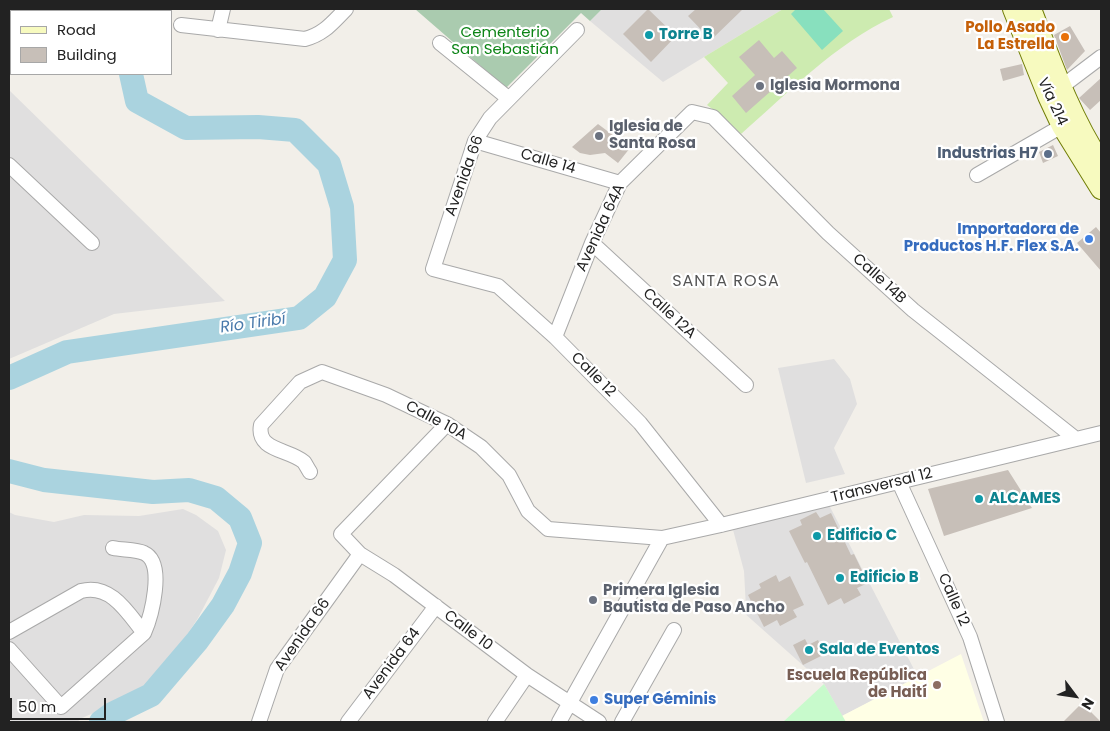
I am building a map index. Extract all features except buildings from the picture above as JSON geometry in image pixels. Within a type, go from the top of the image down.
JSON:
[{"type":"main road","name":"Vía 214","points":[[1013,9],[1055,92],[1101,163]]},
{"type":"main road","name":"Vía 214","points":[[1031,9],[1055,92],[1062,126],[1101,189]]},
{"type":"street","points":[[218,30],[224,9]]},
{"type":"street","points":[[181,25],[305,39],[317,36],[328,28],[346,9]]},
{"type":"street","name":"Avenida 66","points":[[433,268],[475,141],[490,118],[508,98],[578,30]]},
{"type":"street","points":[[440,43],[508,98]]},
{"type":"street","points":[[1055,92],[1101,56]]},
{"type":"street","name":"Avenida 64A","points":[[555,337],[592,243],[620,183],[692,112]]},
{"type":"street","name":"Calle 14B","points":[[692,112],[713,117],[828,233],[913,310],[1076,440]]},
{"type":"street","points":[[977,175],[1062,126]]},
{"type":"street","name":"Calle 14","points":[[475,141],[620,183]]},
{"type":"street","points":[[9,165],[92,243]]},
{"type":"street","name":"Calle 12A","points":[[592,243],[746,385]]},
{"type":"street","name":"Calle 12","points":[[433,268],[498,286],[555,337],[640,423],[721,525]]},
{"type":"street","name":"Calle 10A","points":[[310,472],[303,462],[262,441],[259,434],[260,425],[300,382],[322,372],[386,395],[447,424],[481,447],[509,475],[528,511],[548,529],[662,538]]},
{"type":"street","name":"Calle 10","points":[[447,424],[341,534],[360,554],[394,574],[527,675],[599,722]]},
{"type":"street","name":"Transversal 12","points":[[662,538],[1101,433]]},
{"type":"street","name":"Calle 12","points":[[899,482],[970,637],[997,722]]},
{"type":"street","points":[[558,722],[662,538]]},
{"type":"street","points":[[9,650],[61,707],[144,633],[150,619],[157,580],[151,560],[144,553],[113,548]]},
{"type":"street","name":"Avenida 66","points":[[259,722],[277,669],[360,554]]},
{"type":"street","points":[[9,632],[81,591],[91,588],[104,592],[116,599],[144,633]]},
{"type":"street","name":"Avenida 64","points":[[348,722],[436,606]]},
{"type":"street","points":[[622,722],[674,630]]},
{"type":"street","points":[[495,722],[527,675]]},
{"type":"shaded area","points":[[602,9],[783,9],[663,82],[590,21]]},
{"type":"shaded area","points":[[9,90],[225,301],[114,314],[9,359]]},
{"type":"shaded area","points":[[834,359],[850,379],[857,404],[834,448],[845,474],[806,483],[778,368]]},
{"type":"shaded area","points":[[828,503],[918,677],[842,716],[824,684],[743,612],[746,608],[744,571],[732,526]]},
{"type":"shaded area","points":[[183,509],[196,515],[218,531],[226,550],[219,578],[198,618],[153,687],[82,718],[77,722],[9,722],[9,512],[15,515],[54,522],[84,515],[139,516]]},
{"type":"shaded area","name":"Escuela República de Haití","points":[[961,654],[984,722],[846,722],[842,716]]},
{"type":"green space","name":"Cementerio San Sebastián","points":[[415,9],[602,9],[590,21],[581,13],[506,88]]},
{"type":"green space","points":[[783,9],[889,9],[893,17],[872,28],[832,55],[741,134],[707,105],[728,83],[704,57]]},
{"type":"green space","points":[[796,9],[823,9],[843,31],[822,50],[791,14]]},
{"type":"green space","points":[[824,684],[846,722],[783,722]]},
{"type":"waterway","name":"Río Tiribí","points":[[9,378],[67,352],[299,318],[325,297],[345,260],[342,207],[329,164],[295,130],[258,127],[186,128],[137,101],[131,75]]},
{"type":"waterway","name":"Río Tiribí","points":[[9,471],[44,480],[153,492],[189,490],[216,498],[240,518],[250,543],[240,573],[223,605],[197,641],[151,695],[112,714],[101,722]]},
{"type":"place","name":"Torre B","points":[[649,35]]},
{"type":"place","name":"Pollo Asado La Estrella","points":[[1065,37]]},
{"type":"place","name":"Iglesia Mormona","points":[[760,86]]},
{"type":"place","name":"Iglesia de Santa Rosa","points":[[599,136]]},
{"type":"place","name":"Industrias H7","points":[[1048,154]]},
{"type":"place","name":"Importadora de Productos H.F. Flex S.A.","points":[[1089,239]]},
{"type":"place","name":"ALCAMES","points":[[979,499]]},
{"type":"place","name":"Edificio C","points":[[817,536]]},
{"type":"place","name":"Edificio B","points":[[840,578]]},
{"type":"place","name":"Primera Iglesia Bautista de Paso Ancho","points":[[593,600]]},
{"type":"place","name":"Sala de Eventos","points":[[809,650]]},
{"type":"place","name":"Escuela República de Haití","points":[[937,685]]},
{"type":"place","name":"Super Géminis","points":[[594,700]]},
{"type":"district","name":"SANTA ROSA","points":[[726,282]]}]
